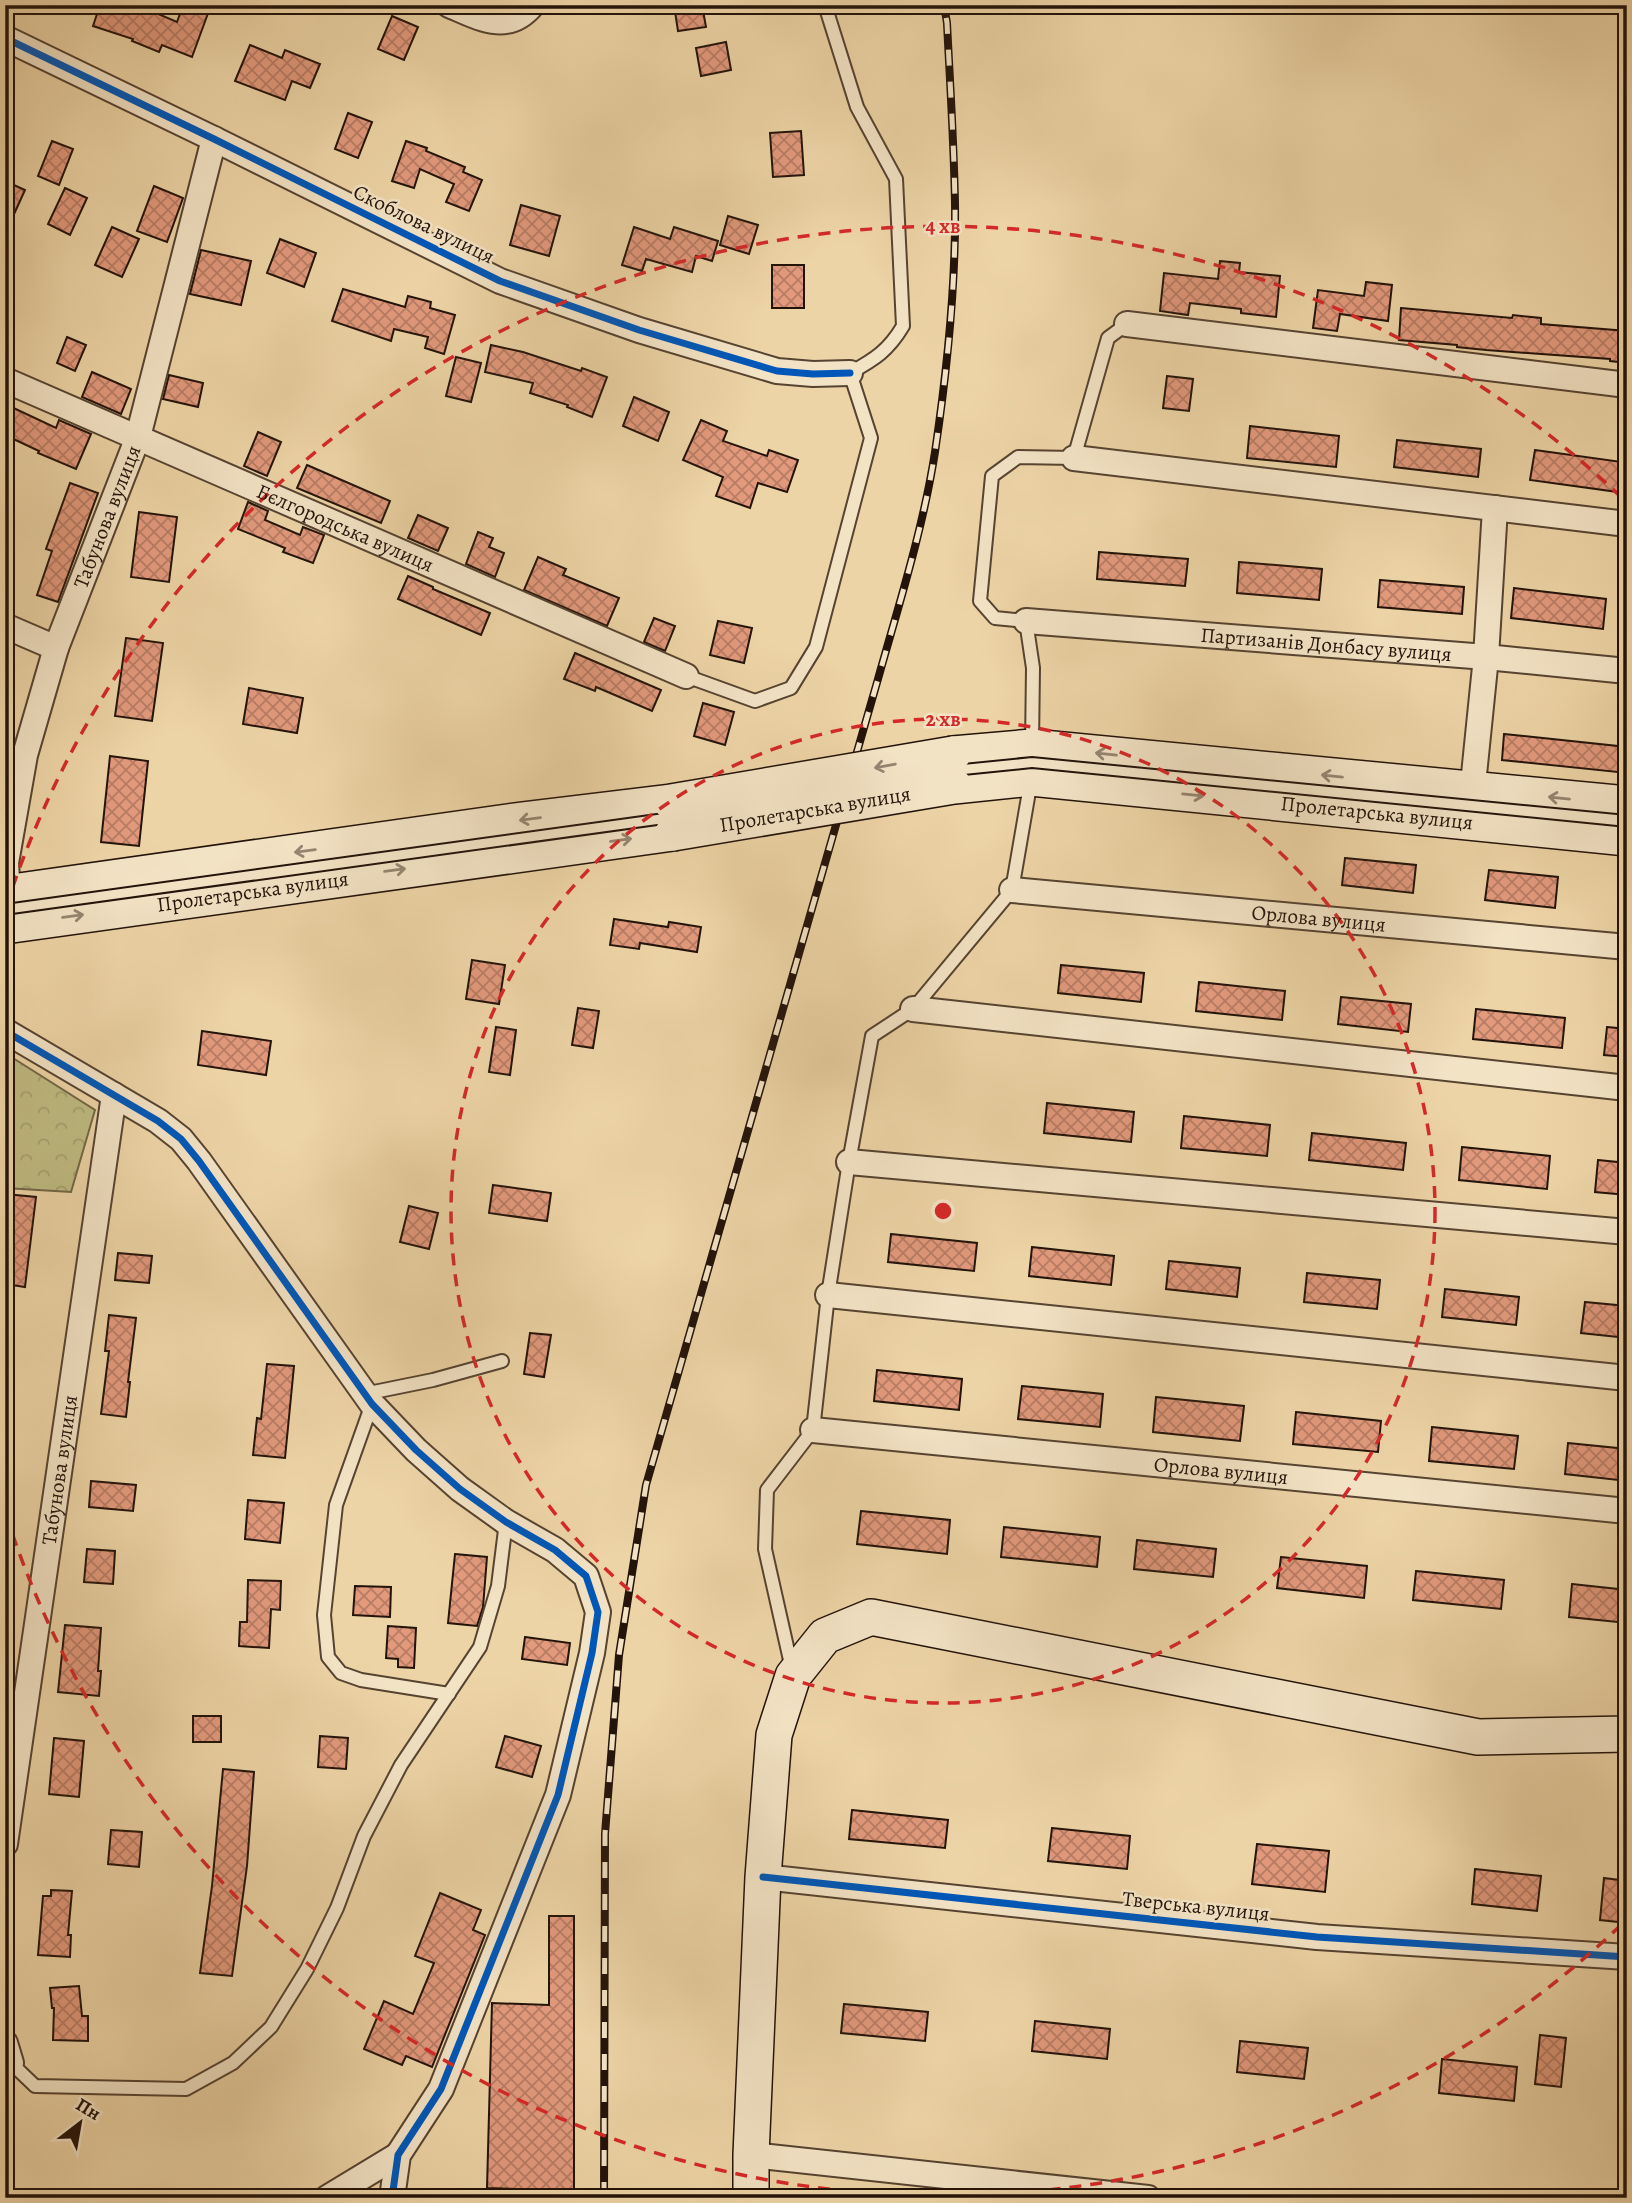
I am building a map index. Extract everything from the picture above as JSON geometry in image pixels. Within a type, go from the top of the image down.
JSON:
[{"type":"main road","name":"Пролетарська вулиця","points":[[6,904],[672,817],[953,770],[1032,762],[1471,806],[1627,838]]},
{"type":"main road","name":"Пролетарська вулиця","points":[[1471,806],[1627,804]]},
{"type":"main road","points":[[751,2198],[763,1877],[774,1735],[793,1676],[825,1636],[871,1618],[1478,1737],[1627,1734]]},
{"type":"street","points":[[449,5],[491,22],[514,21],[532,5]]},
{"type":"street","name":"Скоблова вулиця","points":[[5,38],[500,281],[639,330],[777,370],[813,374],[850,373]]},
{"type":"street","name":"Табунова вулиця","points":[[6,904],[6,863],[25,755],[56,648],[138,437],[214,139]]},
{"type":"street","points":[[1127,324],[1627,385]]},
{"type":"street","name":"Бєлгородська вулиця","points":[[5,380],[686,677]]},
{"type":"street","points":[[1074,458],[1627,524]]},
{"type":"street","points":[[1471,806],[1486,657],[1495,508]]},
{"type":"street","name":"Партизанів Донбасу вулиця","points":[[1026,621],[1486,657],[1627,671]]},
{"type":"street","points":[[5,626],[56,648]]},
{"type":"street","name":"Орлова вулиця","points":[[1012,890],[1627,947]]},
{"type":"street","points":[[913,1009],[1627,1088]]},
{"type":"street","points":[[5,1031],[158,1121],[181,1139],[368,1399],[416,1450],[460,1489],[506,1522],[555,1550],[586,1576],[598,1612],[592,1653],[558,1795],[441,2089],[398,2155],[392,2198]]},
{"type":"street","name":"Табунова вулиця","points":[[5,1844],[114,1095]]},
{"type":"street","points":[[849,1162],[1627,1232]]},
{"type":"street","points":[[828,1294],[1627,1378]]},
{"type":"street","name":"Орлова вулиця","points":[[813,1430],[1627,1511]]},
{"type":"street","name":"Тверська вулиця","points":[[763,1877],[1317,1937],[1627,1957]]},
{"type":"street","points":[[327,2198],[398,2155]]},
{"type":"street","points":[[751,2155],[1148,2198]]},
{"type":"lane","points":[[686,677],[755,701],[791,688],[816,647],[872,438],[850,373],[877,358],[892,343],[903,326],[896,179],[858,107],[825,5]]},
{"type":"lane","points":[[793,1676],[765,1549],[767,1490],[813,1430],[828,1294],[872,1036],[913,1009],[1012,890],[1032,762],[1033,668],[1026,621],[995,618],[980,601],[992,476],[1018,457],[1074,458],[1108,338],[1127,324]]},
{"type":"lane","points":[[449,1694],[351,1677],[341,1673],[328,1657],[324,1615],[336,1505],[368,1399],[502,1361]]},
{"type":"lane","points":[[8,2053],[34,2086],[186,2089],[233,2063],[271,2027],[307,1969],[337,1909],[364,1836],[401,1765],[480,1647],[498,1586],[506,1522]]},
{"type":"green space","points":[[5,1053],[95,1110],[71,1192],[5,1188]]},
{"type":"building","points":[[100,5],[137,5],[177,22],[183,5],[211,5],[192,57],[162,45],[159,52],[132,41],[133,39],[93,26]]},
{"type":"building","points":[[674,5],[702,5],[706,27],[678,31]]},
{"type":"building","points":[[392,16],[418,27],[404,60],[378,49]]},
{"type":"building","points":[[726,42],[731,70],[701,76],[696,48]]},
{"type":"building","points":[[250,45],[282,58],[285,50],[320,64],[310,88],[292,81],[285,100],[235,81]]},
{"type":"building","points":[[348,113],[372,122],[358,158],[335,149]]},
{"type":"building","points":[[801,131],[804,175],[773,177],[770,133]]},
{"type":"building","points":[[52,141],[73,149],[59,185],[38,176]]},
{"type":"building","points":[[406,141],[465,167],[463,172],[482,180],[469,211],[446,202],[454,184],[420,169],[414,188],[392,181]]},
{"type":"building","points":[[5,181],[25,190],[5,234]]},
{"type":"building","points":[[154,186],[183,198],[167,242],[137,231]]},
{"type":"building","points":[[65,188],[87,198],[70,235],[48,224]]},
{"type":"building","points":[[521,205],[560,216],[549,256],[510,245]]},
{"type":"building","points":[[728,216],[758,225],[749,254],[720,245]]},
{"type":"building","points":[[112,227],[139,239],[122,277],[95,265]]},
{"type":"building","points":[[634,227],[670,239],[674,227],[718,241],[712,261],[696,256],[692,272],[646,259],[642,271],[622,265]]},
{"type":"building","points":[[280,239],[316,253],[304,287],[267,273]]},
{"type":"building","points":[[201,250],[251,261],[241,305],[190,294]]},
{"type":"building","points":[[1220,261],[1240,263],[1239,272],[1280,276],[1276,317],[1241,313],[1241,309],[1190,303],[1188,315],[1160,311],[1164,273],[1218,279]]},
{"type":"building","points":[[772,265],[804,265],[804,308],[772,308]]},
{"type":"building","points":[[1366,282],[1392,285],[1388,321],[1340,314],[1337,331],[1313,328],[1318,290],[1364,296]]},
{"type":"building","points":[[343,289],[405,307],[408,296],[431,302],[430,308],[455,315],[444,354],[425,348],[428,337],[394,329],[391,341],[332,321]]},
{"type":"building","points":[[1401,308],[1512,318],[1513,315],[1541,318],[1541,324],[1627,331],[1627,363],[1610,359],[1486,350],[1399,340]]},
{"type":"building","points":[[67,337],[86,345],[75,371],[57,363]]},
{"type":"building","points":[[491,345],[607,377],[592,417],[567,407],[568,405],[530,393],[533,383],[485,372]]},
{"type":"building","points":[[456,357],[481,363],[471,402],[446,396]]},
{"type":"building","points":[[92,372],[131,389],[121,414],[82,397]]},
{"type":"building","points":[[169,375],[203,383],[198,407],[163,399]]},
{"type":"building","points":[[1167,376],[1193,379],[1189,411],[1163,408]]},
{"type":"building","points":[[634,397],[669,412],[658,441],[623,426]]},
{"type":"building","points":[[5,404],[56,428],[59,420],[91,434],[76,469],[5,435]]},
{"type":"building","points":[[701,420],[727,431],[723,441],[767,456],[769,450],[798,460],[787,492],[758,483],[750,508],[716,496],[723,477],[683,460]]},
{"type":"building","points":[[1250,426],[1339,436],[1336,467],[1247,458]]},
{"type":"building","points":[[258,432],[281,442],[267,476],[244,466]]},
{"type":"building","points":[[1397,440],[1481,449],[1478,477],[1394,467]]},
{"type":"building","points":[[1535,450],[1622,462],[1618,492],[1530,480]]},
{"type":"building","points":[[307,465],[390,501],[381,523],[297,488]]},
{"type":"building","points":[[70,483],[98,493],[58,602],[37,595],[52,551],[46,549]]},
{"type":"building","points":[[248,502],[268,511],[265,520],[300,535],[303,527],[324,535],[313,563],[283,552],[285,548],[238,529]]},
{"type":"building","points":[[139,512],[177,517],[169,582],[131,577]]},
{"type":"building","points":[[418,515],[448,528],[438,551],[408,538]]},
{"type":"building","points":[[478,532],[493,538],[489,547],[504,553],[495,577],[466,564]]},
{"type":"building","points":[[1099,552],[1188,559],[1185,586],[1097,579]]},
{"type":"building","points":[[538,557],[566,569],[563,575],[619,598],[607,626],[524,590]]},
{"type":"building","points":[[1239,562],[1322,569],[1319,600],[1237,593]]},
{"type":"building","points":[[408,576],[490,613],[481,635],[398,599]]},
{"type":"building","points":[[1380,580],[1464,587],[1462,614],[1378,607]]},
{"type":"building","points":[[1514,588],[1606,599],[1603,629],[1511,618]]},
{"type":"building","points":[[654,618],[675,626],[665,651],[644,642]]},
{"type":"building","points":[[718,621],[752,628],[744,663],[710,655]]},
{"type":"building","points":[[126,638],[163,643],[152,721],[115,716]]},
{"type":"building","points":[[575,653],[661,690],[652,711],[596,687],[595,691],[564,679]]},
{"type":"building","points":[[249,688],[303,698],[297,733],[243,724]]},
{"type":"building","points":[[703,703],[734,712],[725,745],[694,736]]},
{"type":"building","points":[[1504,734],[1627,747],[1627,773],[1502,760]]},
{"type":"building","points":[[110,756],[148,761],[139,846],[101,842]]},
{"type":"building","points":[[1345,858],[1416,865],[1413,893],[1342,885]]},
{"type":"building","points":[[1489,870],[1558,877],[1555,908],[1485,900]]},
{"type":"building","points":[[614,919],[668,927],[669,922],[701,927],[697,952],[640,943],[639,949],[610,945]]},
{"type":"building","points":[[472,960],[505,965],[499,1004],[466,999]]},
{"type":"building","points":[[1061,965],[1144,973],[1141,1002],[1058,993]]},
{"type":"building","points":[[1199,982],[1285,991],[1282,1020],[1196,1011]]},
{"type":"building","points":[[1341,997],[1411,1004],[1408,1032],[1338,1024]]},
{"type":"building","points":[[578,1008],[599,1011],[593,1048],[572,1045]]},
{"type":"building","points":[[1476,1009],[1565,1018],[1562,1048],[1473,1039]]},
{"type":"building","points":[[496,1027],[516,1030],[510,1075],[489,1072]]},
{"type":"building","points":[[1607,1027],[1627,1029],[1627,1057],[1604,1055]]},
{"type":"building","points":[[202,1031],[271,1041],[266,1075],[198,1065]]},
{"type":"building","points":[[1047,1103],[1134,1112],[1131,1142],[1044,1133]]},
{"type":"building","points":[[1184,1116],[1270,1125],[1267,1156],[1181,1148]]},
{"type":"building","points":[[1312,1133],[1406,1143],[1403,1170],[1309,1160]]},
{"type":"building","points":[[1462,1147],[1550,1156],[1547,1189],[1459,1180]]},
{"type":"building","points":[[1598,1160],[1627,1163],[1627,1195],[1595,1192]]},
{"type":"building","points":[[493,1185],[551,1193],[547,1221],[489,1213]]},
{"type":"building","points":[[5,1194],[36,1197],[25,1287],[5,1284]]},
{"type":"building","points":[[409,1206],[438,1213],[429,1249],[400,1242]]},
{"type":"building","points":[[891,1234],[977,1243],[974,1271],[888,1262]]},
{"type":"building","points":[[1032,1247],[1114,1256],[1111,1285],[1029,1276]]},
{"type":"building","points":[[118,1253],[152,1256],[149,1283],[115,1280]]},
{"type":"building","points":[[1169,1261],[1240,1268],[1237,1297],[1166,1289]]},
{"type":"building","points":[[1307,1273],[1380,1280],[1377,1309],[1304,1302]]},
{"type":"building","points":[[1445,1289],[1519,1297],[1516,1325],[1442,1317]]},
{"type":"building","points":[[1585,1302],[1627,1306],[1627,1338],[1581,1333]]},
{"type":"building","points":[[109,1315],[136,1318],[126,1417],[101,1414],[109,1351],[105,1351]]},
{"type":"building","points":[[530,1333],[551,1335],[544,1377],[524,1374]]},
{"type":"building","points":[[267,1364],[294,1366],[285,1458],[253,1455],[257,1418],[261,1419]]},
{"type":"building","points":[[877,1370],[962,1379],[959,1410],[874,1401]]},
{"type":"building","points":[[1022,1386],[1103,1394],[1100,1427],[1018,1419]]},
{"type":"building","points":[[1156,1397],[1244,1406],[1240,1441],[1153,1432]]},
{"type":"building","points":[[1296,1412],[1381,1421],[1378,1452],[1293,1444]]},
{"type":"building","points":[[1432,1427],[1518,1436],[1514,1469],[1429,1461]]},
{"type":"building","points":[[1568,1443],[1627,1449],[1627,1481],[1565,1474]]},
{"type":"building","points":[[91,1481],[136,1485],[133,1511],[89,1507]]},
{"type":"building","points":[[248,1500],[284,1503],[280,1543],[245,1539]]},
{"type":"building","points":[[861,1511],[950,1520],[947,1554],[857,1544]]},
{"type":"building","points":[[1004,1527],[1100,1537],[1097,1567],[1001,1557]]},
{"type":"building","points":[[1137,1540],[1216,1549],[1213,1577],[1134,1569]]},
{"type":"building","points":[[87,1549],[115,1551],[113,1584],[84,1582]]},
{"type":"building","points":[[455,1554],[487,1557],[483,1607],[477,1626],[448,1623]]},
{"type":"building","points":[[1281,1557],[1367,1566],[1364,1598],[1277,1588]]},
{"type":"building","points":[[1416,1571],[1504,1580],[1501,1609],[1413,1600]]},
{"type":"building","points":[[248,1580],[281,1581],[280,1610],[271,1609],[269,1648],[239,1646],[240,1622],[247,1622]]},
{"type":"building","points":[[1572,1584],[1627,1590],[1627,1623],[1569,1617]]},
{"type":"building","points":[[355,1586],[391,1587],[390,1617],[353,1615]]},
{"type":"building","points":[[65,1625],[101,1628],[99,1696],[58,1692]]},
{"type":"building","points":[[388,1626],[416,1628],[414,1668],[398,1667],[398,1659],[386,1658]]},
{"type":"building","points":[[525,1637],[570,1643],[567,1665],[522,1659]]},
{"type":"building","points":[[193,1716],[221,1716],[221,1742],[193,1742]]},
{"type":"building","points":[[320,1736],[348,1738],[346,1769],[318,1767]]},
{"type":"building","points":[[505,1736],[541,1746],[532,1777],[496,1767]]},
{"type":"building","points":[[54,1738],[84,1741],[79,1797],[49,1794]]},
{"type":"building","points":[[223,1769],[254,1772],[247,1866],[232,1976],[200,1973],[212,1886]]},
{"type":"building","points":[[852,1810],[948,1820],[945,1848],[849,1839]]},
{"type":"building","points":[[1052,1828],[1130,1836],[1127,1869],[1048,1861]]},
{"type":"building","points":[[111,1830],[142,1832],[139,1867],[108,1864]]},
{"type":"building","points":[[1257,1844],[1329,1851],[1325,1892],[1252,1884]]},
{"type":"building","points":[[1475,1869],[1541,1876],[1537,1911],[1472,1904]]},
{"type":"building","points":[[1604,1878],[1627,1881],[1627,1923],[1600,1920]]},
{"type":"building","points":[[51,1890],[72,1891],[68,1935],[71,1935],[70,1957],[38,1955],[43,1896],[51,1896]]},
{"type":"building","points":[[440,1893],[481,1910],[473,1930],[485,1935],[432,2067],[406,2056],[402,2065],[364,2049],[384,2001],[413,2014],[434,1963],[415,1956]]},
{"type":"building","points":[[549,1916],[574,1916],[574,2193],[487,2188],[492,2003],[549,2005]]},
{"type":"building","points":[[79,1986],[82,2016],[88,2016],[88,2041],[53,2040],[54,2008],[50,1988]]},
{"type":"building","points":[[844,2004],[928,2012],[925,2041],[841,2033]]},
{"type":"building","points":[[1035,2021],[1110,2029],[1107,2059],[1032,2051]]},
{"type":"building","points":[[1540,2035],[1566,2038],[1561,2087],[1535,2084]]},
{"type":"building","points":[[1240,2041],[1308,2048],[1304,2079],[1237,2072]]},
{"type":"building","points":[[1442,2059],[1517,2067],[1514,2101],[1439,2093]]},
{"type":"tram line","points":[[5,904],[671,812],[953,765],[1032,757],[1627,815]]},
{"type":"tram line","points":[[5,915],[672,823],[954,776],[1032,768],[1627,827]]},
{"type":"railway","points":[[604,2198],[605,1834],[619,1655],[646,1485],[902,595],[930,481],[947,360],[955,235],[952,114],[944,5]]},
{"type":"cycle path","points":[[5,38],[500,281],[639,330],[777,371],[850,373]]},
{"type":"cycle path","points":[[5,1031],[158,1121],[181,1139],[372,1404],[416,1450],[460,1489],[506,1522],[555,1550],[586,1576],[598,1612],[592,1653],[558,1795],[441,2089],[398,2155],[392,2198]]},
{"type":"cycle path","points":[[763,1877],[1317,1937],[1627,1957]]}]
